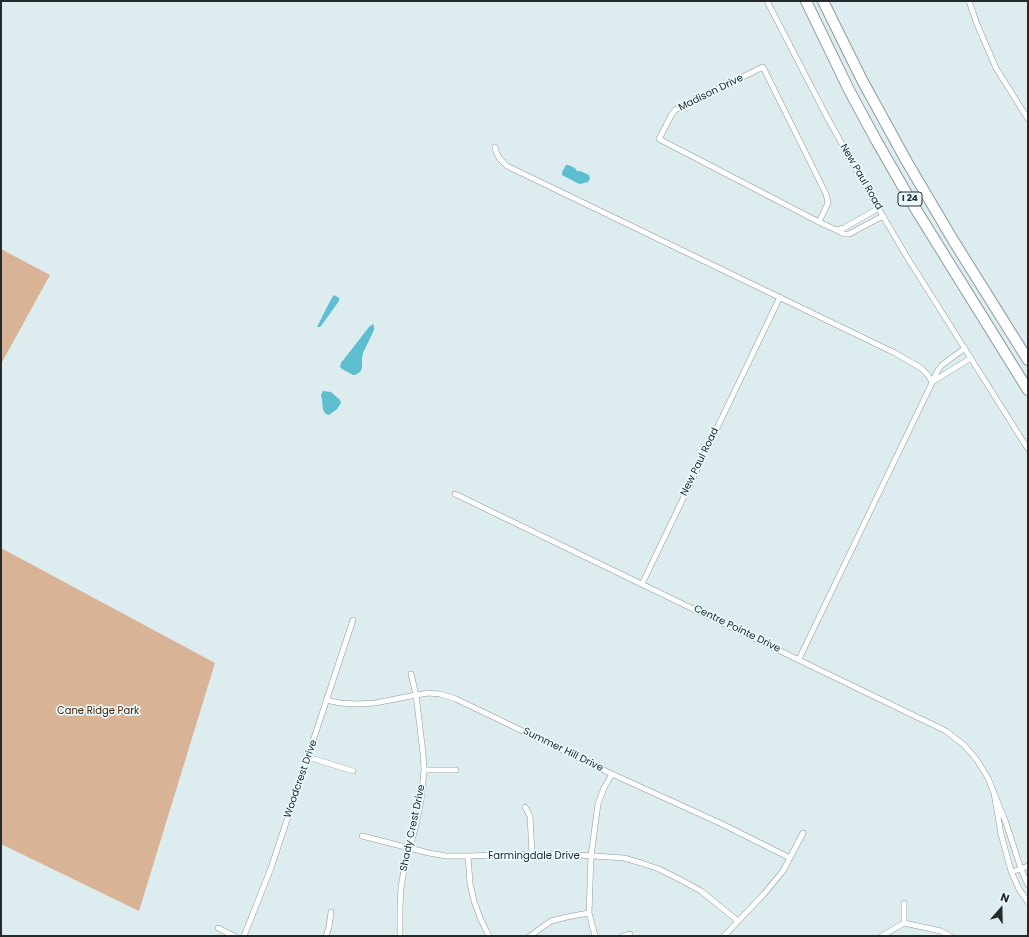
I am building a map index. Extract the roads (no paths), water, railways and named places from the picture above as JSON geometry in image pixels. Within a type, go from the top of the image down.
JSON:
[{"type":"highway","name":"I 24","points":[[806,1],[849,90],[876,140],[907,194],[1028,390]]},
{"type":"highway","name":"I 24","points":[[823,1],[862,80],[907,162],[953,240],[1028,358]]},
{"type":"street","name":"New Paul Road","points":[[767,1],[830,123],[883,216],[907,257],[1028,449]]},
{"type":"street","points":[[969,1],[996,68],[1028,119]]},
{"type":"street","name":"Madison Drive","points":[[819,222],[828,203],[826,194],[763,68],[674,111],[659,139],[819,222],[847,234],[883,216]]},
{"type":"street","points":[[494,147],[500,159],[507,166],[895,353],[924,370],[932,382]]},
{"type":"street","points":[[836,230],[844,228],[879,208]]},
{"type":"street","points":[[860,219],[864,226]]},
{"type":"street","name":"New Paul Road","points":[[642,584],[780,297]]},
{"type":"street","points":[[799,660],[938,370],[942,365],[965,348]]},
{"type":"street","points":[[932,382],[971,358]]},
{"type":"street","name":"Centre Pointe Drive","points":[[455,494],[932,724],[951,735],[964,744],[978,760],[988,778],[1028,885]]},
{"type":"street","name":"Woodcrest Drive","points":[[244,936],[271,868],[353,620]]},
{"type":"street","name":"Shady Crest Drive","points":[[400,936],[400,908],[404,869],[421,801],[424,770],[416,695],[411,674]]},
{"type":"street","name":"Summer Hill Drive","points":[[326,700],[356,704],[375,703],[428,693],[440,694],[456,699],[612,774],[722,824],[790,858]]},
{"type":"street","points":[[308,757],[353,771]]},
{"type":"street","points":[[424,770],[456,770]]},
{"type":"street","points":[[595,936],[590,913],[591,856],[598,804],[604,788],[612,774]]},
{"type":"street","name":"Centre Pointe Drive","points":[[994,793],[1001,834],[1012,872],[1019,889],[1028,902]]},
{"type":"street","points":[[525,807],[530,816],[532,854]]},
{"type":"street","points":[[724,936],[764,894],[783,871],[803,833]]},
{"type":"street","name":"Farmingdale Drive","points":[[362,836],[446,856],[564,854],[624,858],[659,870],[702,891],[738,921]]},
{"type":"street","points":[[468,856],[470,883],[474,901],[489,936]]},
{"type":"street","points":[[1012,872],[1028,866]]},
{"type":"street","points":[[904,903],[904,923]]},
{"type":"street","points":[[326,936],[331,912]]},
{"type":"street","points":[[530,936],[551,922],[566,917],[590,913]]},
{"type":"street","points":[[882,936],[904,923],[941,931],[950,936]]},
{"type":"street","points":[[218,928],[234,936]]},
{"type":"street","points":[[623,936],[630,934]]},
{"type":"water","points":[[566,165],[589,175],[590,179],[588,182],[580,184],[562,175]]},
{"type":"water","points":[[334,295],[339,298],[339,301],[321,326],[317,327],[327,307]]},
{"type":"water","points":[[373,324],[374,330],[363,353],[362,368],[360,372],[353,375],[340,367],[341,363]]},
{"type":"water","points":[[323,391],[331,392],[340,400],[341,403],[337,409],[329,415],[323,410],[321,395]]},
{"type":"park label","name":"Cane Ridge Park","points":[[98,711]]}]
